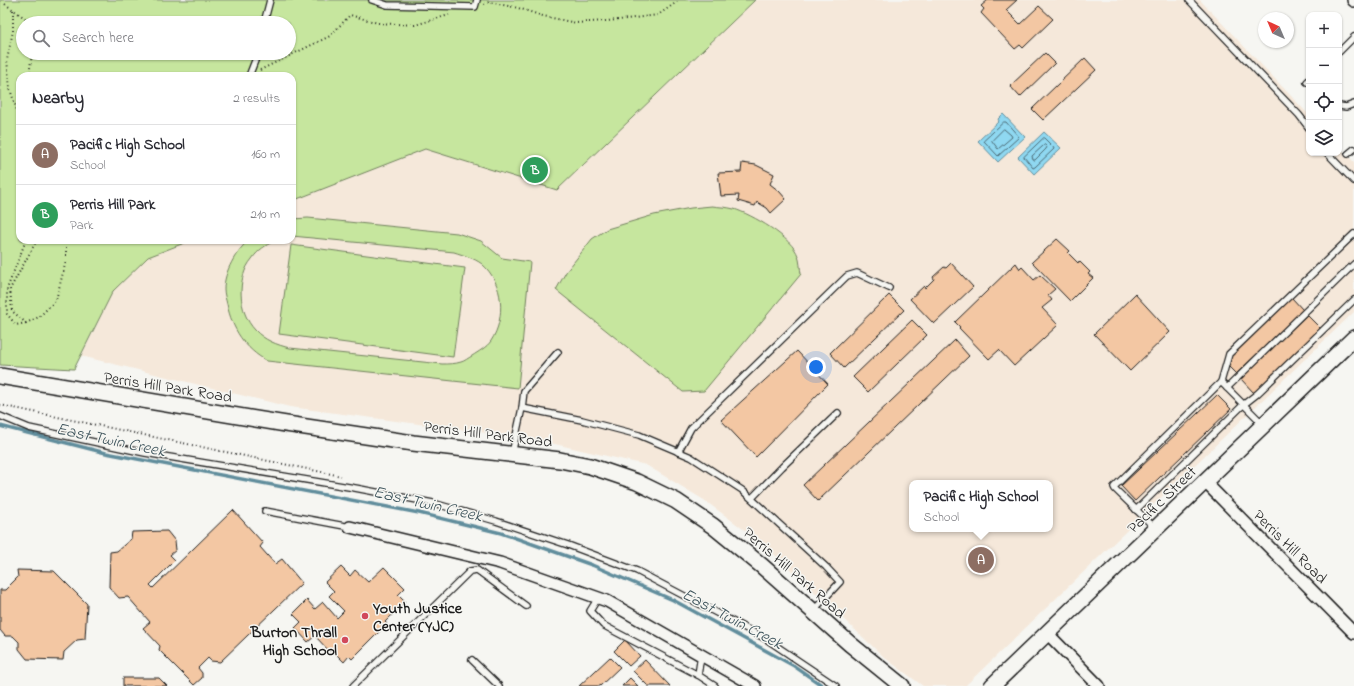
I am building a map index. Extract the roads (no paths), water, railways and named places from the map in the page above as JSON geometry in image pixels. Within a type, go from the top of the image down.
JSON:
[{"type":"street","name":"Pacific Street","points":[[992,686],[1354,338]]},
{"type":"street","name":"Perris Hill Park Road","points":[[0,376],[413,443],[560,460],[590,466],[638,482],[676,501],[713,526],[762,566],[850,644],[902,686]]},
{"type":"street","name":"Perris Hill Road","points":[[1205,482],[1354,633]]},
{"type":"street","points":[[350,527],[500,563],[607,601],[755,686]]},
{"type":"street","points":[[1047,633],[1099,686]]},
{"type":"lane","points":[[266,16],[270,0]]},
{"type":"lane","points":[[372,0],[387,5],[475,7],[477,0]]},
{"type":"lane","points":[[1189,0],[1299,114],[1306,124]]},
{"type":"lane","points":[[1342,49],[1354,37]]},
{"type":"lane","points":[[251,72],[255,60]]},
{"type":"lane","points":[[1342,106],[1346,107],[1354,104]]},
{"type":"lane","points":[[1348,154],[1354,149]]},
{"type":"lane","points":[[1330,156],[1354,181]]},
{"type":"lane","points":[[1156,529],[1114,487],[1221,382],[1228,354],[1354,234]]},
{"type":"lane","points":[[1227,388],[1354,264]]},
{"type":"lane","points":[[678,452],[691,428],[847,276],[857,273],[889,288]]},
{"type":"lane","points":[[1136,510],[1243,405],[1257,394],[1354,300]]},
{"type":"lane","points":[[512,454],[522,408],[524,391],[558,352]]},
{"type":"lane","points":[[1221,382],[1263,425]]},
{"type":"lane","points":[[522,408],[582,420],[639,436],[691,458],[726,478],[752,498],[840,582],[813,611]]},
{"type":"lane","points":[[752,498],[782,467],[838,414]]},
{"type":"lane","points":[[0,416],[29,428],[145,453],[355,488],[433,504],[496,521],[568,545],[637,571],[766,639],[836,686]]},
{"type":"lane","points":[[265,511],[350,527]]},
{"type":"lane","points":[[353,686],[470,571],[477,570],[526,606]]},
{"type":"lane","points":[[598,598],[590,611],[603,625],[698,675],[715,686]]},
{"type":"lane","points":[[698,675],[701,655]]},
{"type":"lane","points":[[472,660],[497,684]]},
{"type":"water","points":[[1003,114],[1025,137],[998,162],[978,141],[999,121],[998,119]]},
{"type":"water","points":[[1044,132],[1061,148],[1034,174],[1018,157]]},
{"type":"waterway","name":"East Twin Creek","points":[[0,426],[106,453],[419,513],[501,533],[592,565],[673,600],[794,666],[823,686]]},
{"type":"place","name":"Perris Hill Park","points":[[535,170]]},
{"type":"place","name":"Pacific High School","points":[[981,560]]},
{"type":"place","name":"Youth Justice Center (YJC)","points":[[365,616]]},
{"type":"place","name":"Burton Thrall High School","points":[[345,640]]}]
